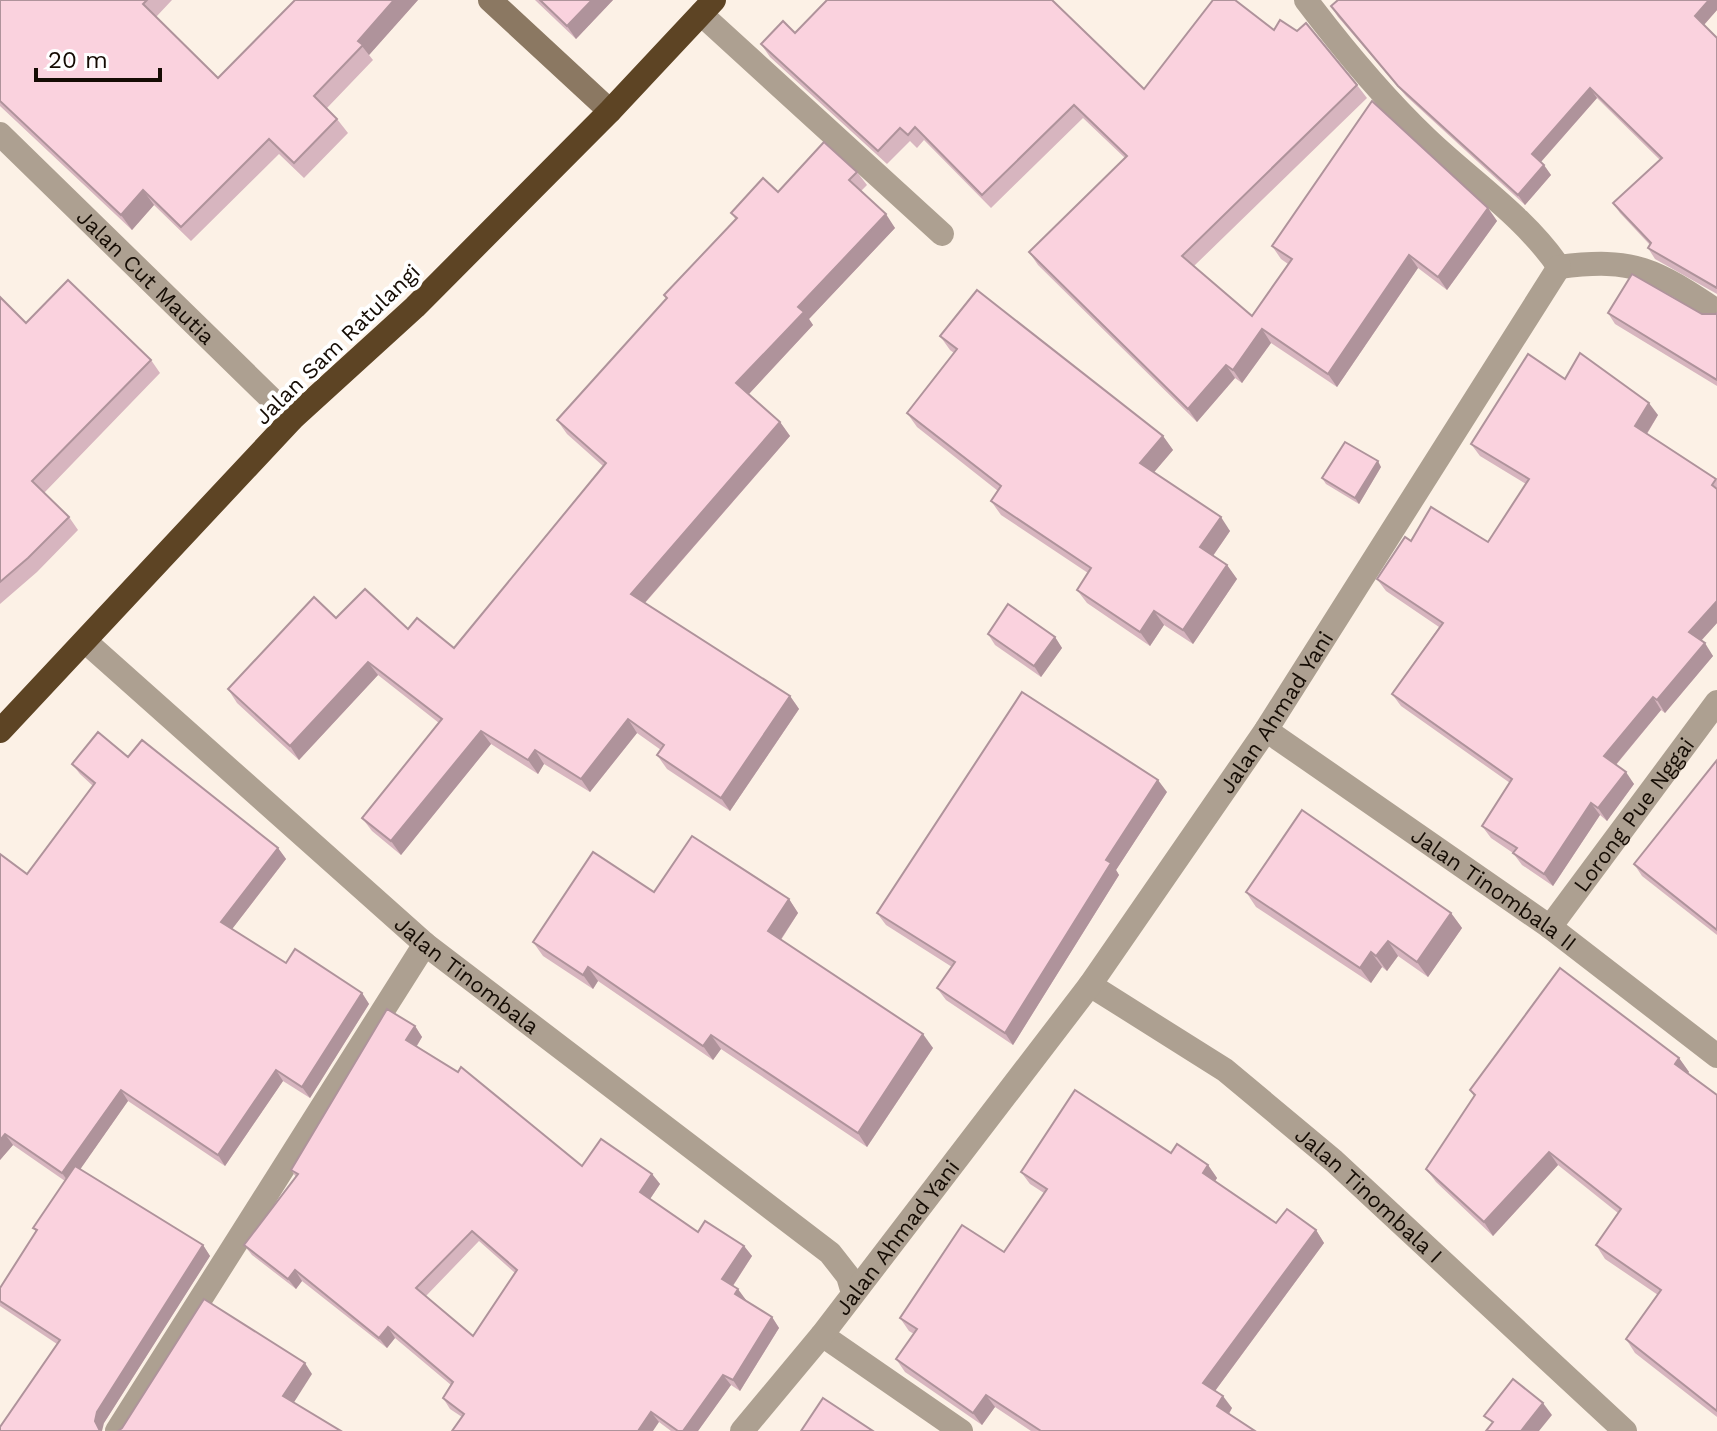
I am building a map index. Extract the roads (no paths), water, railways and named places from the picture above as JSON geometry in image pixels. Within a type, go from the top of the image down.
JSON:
[{"type":"highway","name":"Jalan Sam Ratulangi","points":[[0,731],[292,419],[415,307],[610,111],[708,7]]},
{"type":"street","points":[[490,0],[610,111]]},
{"type":"street","points":[[1306,0],[1374,85],[1426,138],[1531,232],[1559,267],[1602,262],[1629,264],[1666,278],[1717,311]]},
{"type":"street","points":[[708,7],[942,234]]},
{"type":"street","name":"Jalan Cut Mautia","points":[[0,134],[292,419]]},
{"type":"street","name":"Jalan Ahmad Yani","points":[[742,1431],[822,1335],[1090,985],[1266,730],[1406,504],[1559,267]]},
{"type":"street","name":"Jalan Tinombala","points":[[86,642],[425,944],[830,1253],[848,1276],[853,1293]]},
{"type":"street","name":"Lorong Pue Nggai","points":[[1550,927],[1717,702]]},
{"type":"street","name":"Jalan Tinombala II","points":[[1266,730],[1550,927],[1717,1056]]},
{"type":"street","points":[[117,1431],[425,944]]},
{"type":"street","name":"Jalan Tinombala I","points":[[1090,985],[1196,1048],[1237,1080],[1334,1161],[1625,1431]]},
{"type":"street","points":[[822,1335],[961,1431]]}]
